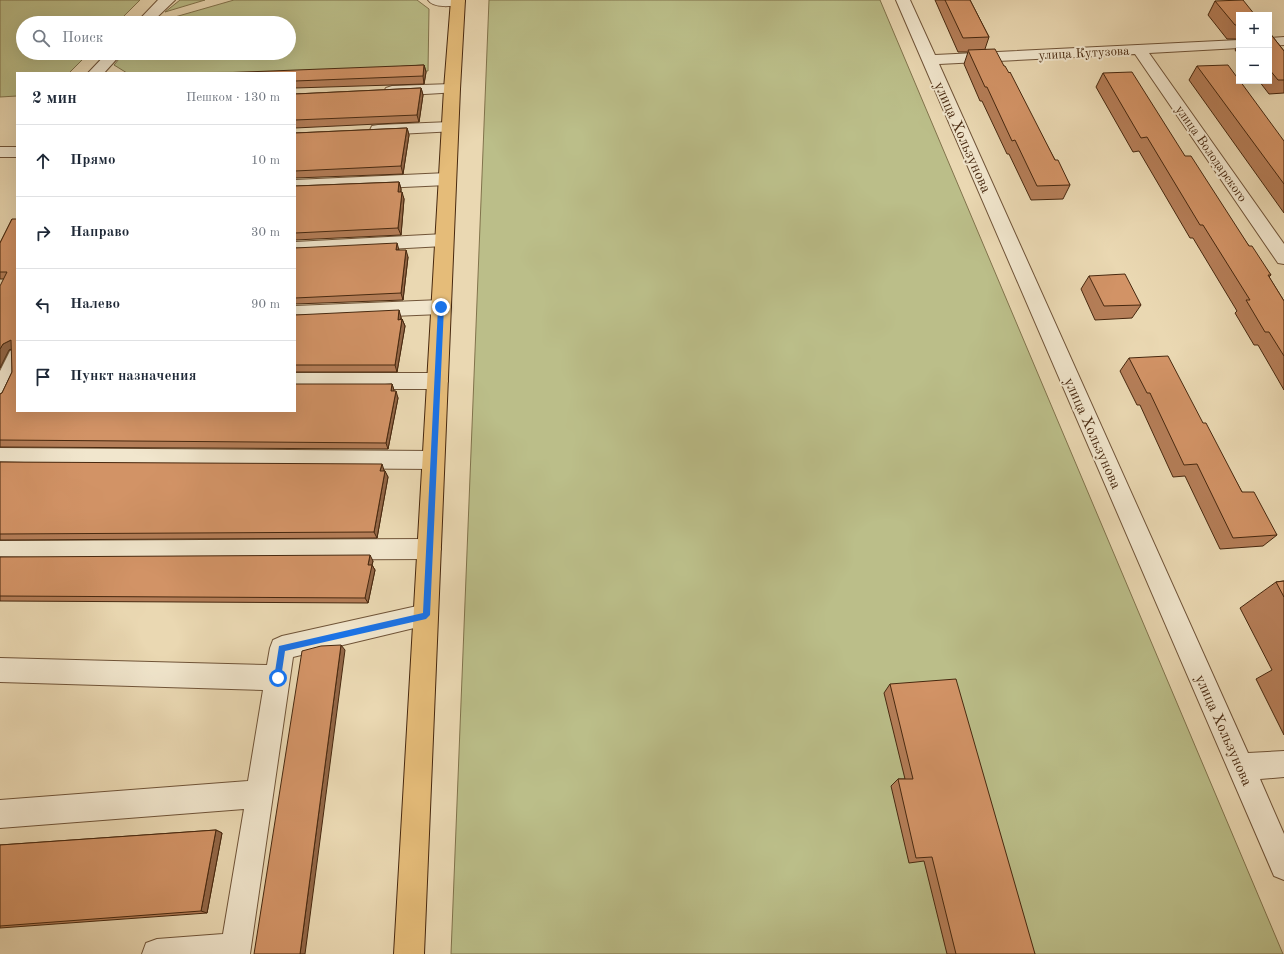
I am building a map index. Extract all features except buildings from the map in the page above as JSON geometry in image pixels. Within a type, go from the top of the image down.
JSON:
[{"type":"main road","points":[[409,954],[447,179],[458,0]]},
{"type":"street","points":[[150,16],[168,0]]},
{"type":"street","points":[[435,0],[458,0]]},
{"type":"street","name":"улица Хользунова","points":[[903,0],[1284,866]]},
{"type":"street","points":[[1272,42],[1284,41]]},
{"type":"street","name":"улица Кутузова","points":[[929,60],[1236,44]]},
{"type":"street","name":"улица Володарского","points":[[1139,49],[1284,258]]},
{"type":"street","points":[[97,72],[108,60]]},
{"type":"street","points":[[381,92],[452,89]]},
{"type":"street","points":[[365,131],[450,127]]},
{"type":"street","points":[[0,152],[16,152]]},
{"type":"street","points":[[296,186],[447,179]]},
{"type":"street","points":[[296,248],[444,240]]},
{"type":"street","points":[[296,313],[441,307]]},
{"type":"street","points":[[7,386],[16,359]]},
{"type":"street","points":[[296,381],[438,381]]},
{"type":"street","points":[[0,457],[433,460]]},
{"type":"street","points":[[0,550],[429,548]]},
{"type":"street","points":[[157,954],[235,951],[282,648],[426,615]]},
{"type":"street","points":[[0,670],[278,678]]},
{"type":"street","points":[[1240,767],[1284,764]]},
{"type":"street","points":[[0,814],[259,794]]},
{"type":"green space","points":[[0,0],[140,0],[124,16],[16,16],[16,60],[82,60],[70,72],[16,72],[16,96],[0,97]]},
{"type":"green space","points":[[180,0],[205,0],[165,12]]},
{"type":"green space","points":[[234,0],[417,0],[429,9],[428,71],[125,72],[114,65],[118,60],[296,60],[296,16],[178,16]]},
{"type":"green space","points":[[489,0],[880,0],[1283,954],[451,954]]},
{"type":"route","points":[[278,678],[282,648],[426,615],[441,307]]}]
